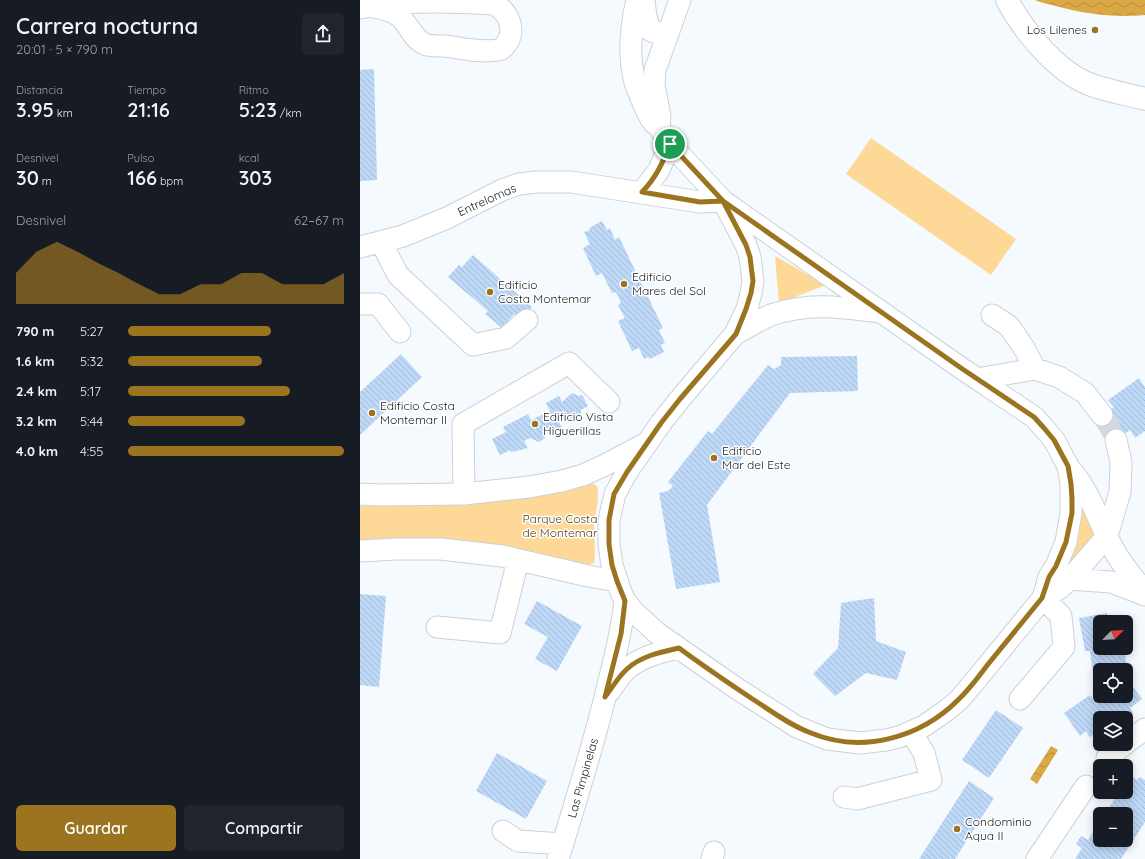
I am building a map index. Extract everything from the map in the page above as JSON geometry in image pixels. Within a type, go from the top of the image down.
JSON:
[{"type":"main road","points":[[1007,0],[1022,26],[1036,43],[1052,59],[1069,72],[1088,84],[1140,100]]},
{"type":"street","points":[[440,0],[493,4],[499,6],[505,13],[512,29],[507,43],[502,48],[497,50],[426,45],[415,37],[400,17],[389,10],[364,7],[394,2],[440,0]]},
{"type":"street","name":"Las Pimpinelas","points":[[637,0],[631,37],[630,56],[634,78],[652,120],[723,201],[977,379],[1034,417],[1054,440],[1068,466],[1072,499],[1069,528],[1061,554],[1049,577],[1042,598],[959,700],[936,719],[911,732],[886,740],[860,743],[827,739],[797,727],[736,688],[657,633],[634,612],[625,601],[617,581],[612,565],[609,544],[609,520],[614,494],[647,443],[680,399],[736,334],[751,293],[752,269],[746,245],[723,201]]},
{"type":"street","points":[[644,0],[646,17],[650,30],[668,34]]},
{"type":"street","points":[[642,192],[659,170],[665,136],[654,85],[655,70],[680,0]]},
{"type":"street","name":"Entrelomas","points":[[368,244],[403,236],[447,218],[502,190],[520,184],[538,182],[571,182],[700,202],[723,201]]},
{"type":"street","points":[[368,244],[398,275],[473,345],[506,338],[527,320]]},
{"type":"street","points":[[360,304],[378,304],[400,332]]},
{"type":"street","name":"Las Pimpinelas","points":[[736,334],[771,316],[809,306],[841,307],[881,312]]},
{"type":"street","points":[[992,315],[1009,326],[1024,348],[1035,369]]},
{"type":"street","points":[[464,494],[463,424],[569,363],[609,402]]},
{"type":"street","points":[[977,379],[1035,369],[1059,377],[1085,393],[1102,415]]},
{"type":"street","points":[[1020,699],[1064,647],[1061,616],[1042,598],[1060,588],[1070,579],[1107,536],[1120,492],[1121,462],[1116,440]]},
{"type":"street","points":[[360,494],[464,494],[528,487],[562,481],[583,475],[647,443]]},
{"type":"street","points":[[1068,466],[1086,490],[1107,536],[1124,566],[1145,594]]},
{"type":"street","points":[[360,551],[441,549],[502,556],[588,576],[617,581]]},
{"type":"street","points":[[437,626],[500,633],[518,560]]},
{"type":"street","points":[[1070,579],[1111,582],[1145,594]]},
{"type":"street","name":"Las Pimpinelas","points":[[561,852],[586,771],[605,697],[621,634],[625,601]]},
{"type":"street","name":"Las Pimpinelas","points":[[605,697],[626,670],[640,659],[660,652],[679,648]]},
{"type":"street","points":[[1133,738],[1145,729]]},
{"type":"street","points":[[844,797],[857,799],[931,780],[924,753],[911,732]]},
{"type":"street","points":[[1107,758],[1116,751]]},
{"type":"street","points":[[1037,859],[1086,786]]},
{"type":"street","points":[[503,830],[518,841],[561,852]]},
{"type":"green space","points":[[871,138],[1016,239],[991,275],[846,174]]},
{"type":"green space","points":[[775,256],[826,285],[779,303]]},
{"type":"green space","points":[[1073,478],[1097,530],[1095,540],[1057,582]]},
{"type":"green space","name":"Parque Costa de Montemar","points":[[592,483],[597,486],[598,496],[594,526],[594,563],[580,568],[525,550],[432,542],[360,542],[360,506],[425,506],[488,502]]},
{"type":"water","points":[[1035,0],[1145,0],[1145,15],[1111,16],[1089,13],[1042,3]]},
{"type":"water","points":[[1051,746],[1058,750],[1037,784],[1030,779]]},
{"type":"building","points":[[374,69],[377,180],[360,181],[360,70]]},
{"type":"building","name":"Edificio Mares del Sol","points":[[602,221],[607,230],[610,228],[615,240],[619,237],[663,328],[659,330],[665,343],[661,345],[664,352],[650,359],[648,357],[644,359],[639,348],[632,351],[618,321],[625,318],[618,305],[621,303],[616,292],[612,293],[602,273],[596,276],[583,248],[590,244],[584,232],[590,230],[589,228]]},
{"type":"building","name":"Edificio Costa Montemar","points":[[473,255],[532,307],[520,320],[514,314],[502,328],[485,314],[488,311],[448,277],[459,265],[462,267]]},
{"type":"building","name":"Edificio Costa Montemar II","points":[[401,354],[422,377],[360,435],[360,392]]},
{"type":"building","name":"Edificio Mar del Este","points":[[857,356],[858,391],[790,393],[707,505],[720,582],[676,589],[659,493],[668,491],[673,486],[668,482],[708,431],[712,434],[768,365],[774,369],[781,365],[781,357]]},
{"type":"building","points":[[1139,378],[1145,387],[1145,431],[1135,438],[1130,430],[1111,443],[1095,420],[1114,407],[1108,400]]},
{"type":"building","name":"Edificio Vista Higuerillas","points":[[572,393],[579,396],[582,395],[588,406],[581,410],[581,413],[568,421],[565,415],[557,419],[562,427],[555,432],[546,428],[543,431],[545,438],[539,442],[530,438],[524,441],[528,448],[512,452],[510,450],[500,455],[492,439],[506,432],[503,427],[528,414],[531,420],[550,411],[546,403],[559,396],[562,402]]},
{"type":"building","points":[[360,594],[386,596],[379,687],[360,685]]},
{"type":"building","points":[[874,598],[876,641],[906,652],[897,680],[866,673],[835,696],[813,674],[838,648],[841,603]]},
{"type":"building","points":[[537,601],[582,626],[557,671],[535,659],[548,637],[524,624]]},
{"type":"building","points":[[1107,613],[1107,615],[1096,615]]},
{"type":"building","points":[[1093,616],[1093,655],[1125,655],[1126,663],[1093,663],[1093,674],[1090,651],[1085,651],[1079,618]]},
{"type":"building","points":[[1133,687],[1142,699],[1130,708],[1132,711],[1093,711],[1093,735],[1090,737],[1086,731],[1080,736],[1064,713],[1090,695],[1093,699],[1093,703],[1133,703]]},
{"type":"building","points":[[996,710],[1023,728],[989,778],[962,760]]},
{"type":"building","points":[[497,753],[547,781],[526,819],[476,791]]},
{"type":"building","points":[[1133,777],[1137,780],[1140,777],[1145,780],[1145,822],[1133,840],[1133,807],[1109,807],[1115,799],[1133,799]]},
{"type":"building","name":"Condominio Aqua II","points":[[969,781],[994,798],[955,859],[919,859]]},
{"type":"building","points":[[1093,832],[1093,847],[1129,847],[1121,859],[1075,859],[1082,848],[1076,844],[1081,836],[1088,840]]},
{"type":"tunnel","points":[[1102,415],[1116,440]]},
{"type":"place","name":"Los Lilenes","points":[[1095,30]]},
{"type":"place","name":"Edificio Mares del Sol","points":[[624,284]]},
{"type":"place","name":"Edificio Costa Montemar","points":[[490,292]]},
{"type":"place","name":"Edificio Costa Montemar II","points":[[372,413]]},
{"type":"place","name":"Edificio Vista Higuerillas","points":[[535,424]]},
{"type":"place","name":"Edificio Mar del Este","points":[[714,458]]},
{"type":"place","name":"Condominio Aqua II","points":[[957,829]]},
{"type":"route","points":[[670,144],[659,170],[642,192],[700,202],[723,201],[961,368],[1034,417],[1054,440],[1068,466],[1071,484],[1072,513],[1066,542],[1056,566],[1049,577],[1042,598],[959,700],[936,719],[899,737],[860,743],[827,739],[812,734],[783,719],[679,648],[660,652],[640,659],[626,670],[605,697],[621,634],[625,601],[612,565],[609,544],[609,520],[614,494],[627,472],[661,423],[736,334],[746,309],[753,281],[750,257],[746,245],[723,201],[670,144]]}]
